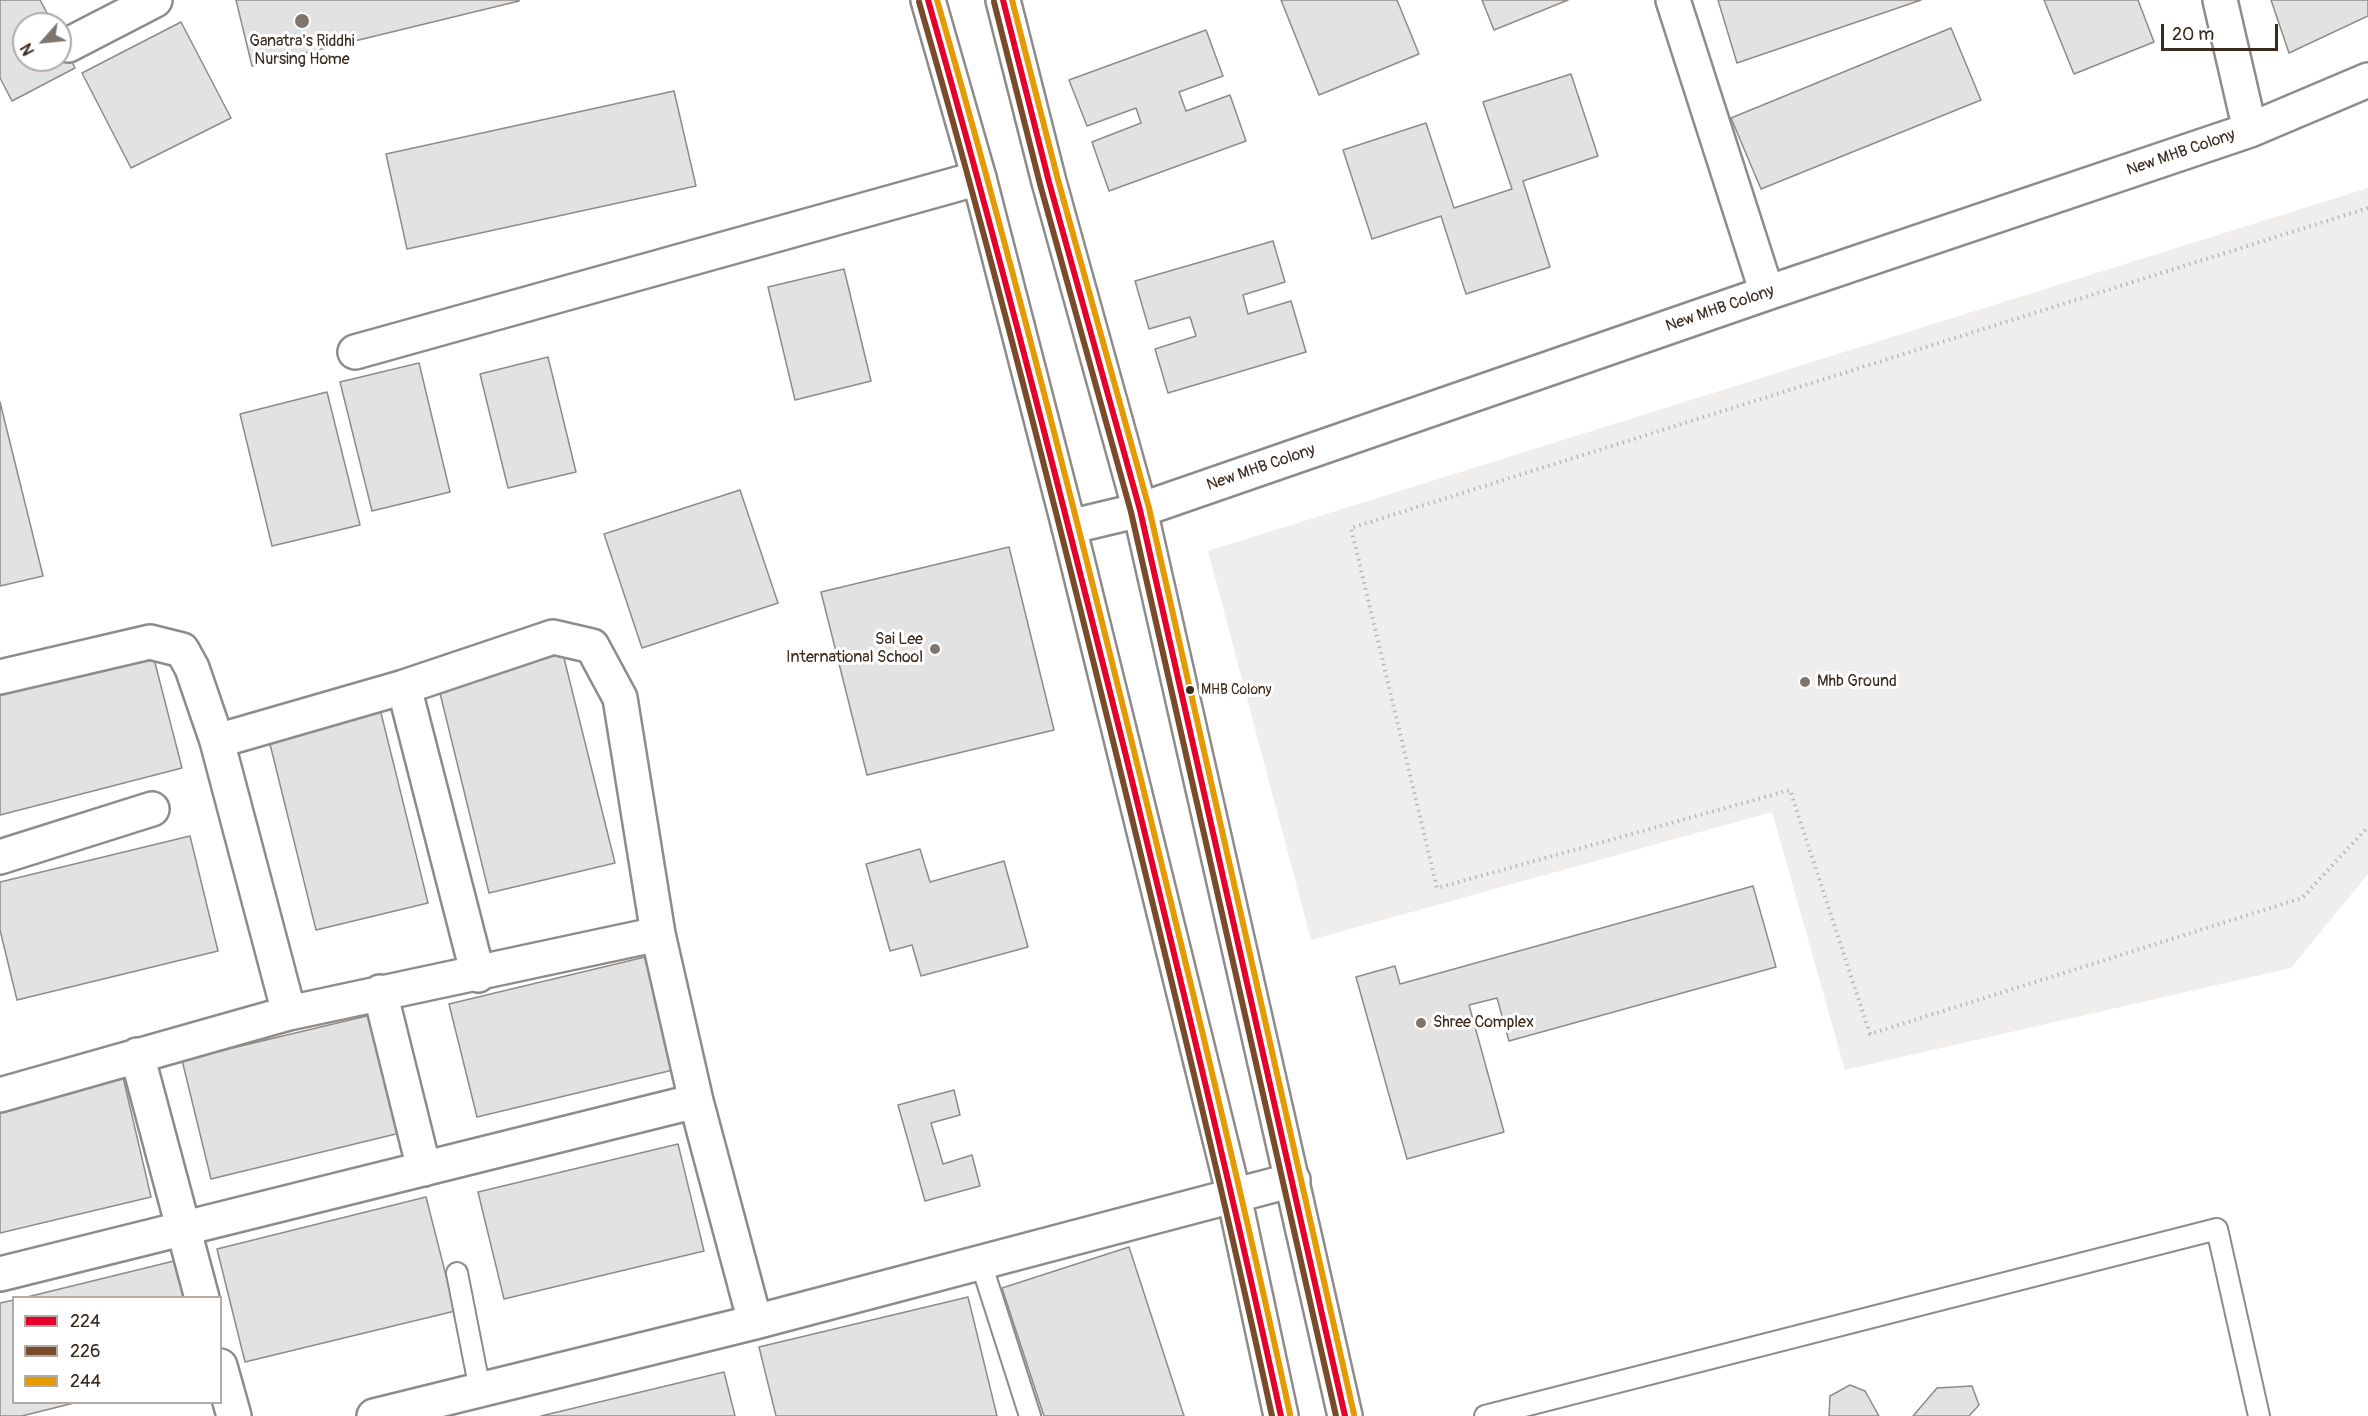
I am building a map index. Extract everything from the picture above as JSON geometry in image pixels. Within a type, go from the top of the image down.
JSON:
[{"type":"street","points":[[72,43],[155,0]]},
{"type":"street","points":[[928,0],[979,178],[1069,527],[1234,1196],[1281,1416]]},
{"type":"street","points":[[1004,0],[1049,182],[1140,510],[1293,1180],[1344,1416]]},
{"type":"street","points":[[1673,0],[1767,293]]},
{"type":"street","points":[[2220,0],[2250,130]]},
{"type":"street","name":"New MHB Colony","points":[[1069,527],[1140,510],[1767,293],[2250,130],[2368,80]]},
{"type":"street","points":[[355,352],[979,178]]},
{"type":"street","points":[[217,741],[404,687],[553,637],[592,646],[620,698],[658,934],[696,1101],[755,1322]]},
{"type":"street","points":[[0,677],[150,642],[182,650],[192,668],[217,741],[289,1013]]},
{"type":"street","points":[[404,687],[478,975]]},
{"type":"street","points":[[0,857],[152,809]]},
{"type":"street","points":[[0,1095],[289,1013],[381,992],[478,975],[658,934]]},
{"type":"street","points":[[381,992],[424,1169]]},
{"type":"street","points":[[137,1055],[201,1296]]},
{"type":"street","points":[[0,1274],[696,1101]]},
{"type":"street","points":[[374,1416],[755,1322],[1293,1180]]},
{"type":"street","points":[[222,1373],[234,1416]]},
{"type":"lane","points":[[1485,1416],[2217,1229],[2259,1416]]},
{"type":"lane","points":[[981,1263],[1030,1416]]},
{"type":"lane","points":[[457,1273],[480,1390]]},
{"type":"path","points":[[2368,208],[1351,528],[1437,888],[1790,790],[1870,1034],[2302,898],[2368,827]]},
{"type":"shaded area","name":"Mhb Ground","points":[[2368,188],[2368,874],[2291,968],[1845,1070],[1772,812],[1311,940],[1208,551]]},
{"type":"building","points":[[0,0],[40,0],[46,12],[12,12],[12,72],[67,72],[12,101],[0,78]]},
{"type":"building","points":[[236,0],[519,0],[519,1],[252,66]]},
{"type":"building","points":[[1281,0],[1397,0],[1419,54],[1319,95]]},
{"type":"building","points":[[1482,0],[1568,0],[1494,30]]},
{"type":"building","points":[[1718,0],[1921,0],[1737,63]]},
{"type":"building","points":[[2044,0],[2138,0],[2154,42],[2074,74]]},
{"type":"building","points":[[2271,0],[2368,0],[2368,16],[2289,53]]},
{"type":"building","points":[[181,22],[231,118],[131,168],[82,73]]},
{"type":"building","points":[[1951,28],[1981,100],[1761,189],[1731,118]]},
{"type":"building","points":[[1206,30],[1223,76],[1179,92],[1186,111],[1230,95],[1246,141],[1109,191],[1092,142],[1141,123],[1136,108],[1087,126],[1069,80]]},
{"type":"building","points":[[1571,74],[1598,156],[1523,181],[1550,267],[1466,294],[1441,216],[1372,239],[1343,150],[1426,123],[1454,208],[1512,189],[1483,102]]},
{"type":"building","points":[[674,91],[696,186],[407,249],[386,154]]},
{"type":"building","points":[[1273,241],[1285,282],[1243,295],[1248,314],[1291,301],[1306,352],[1168,393],[1155,349],[1196,336],[1190,317],[1149,329],[1135,281]]},
{"type":"building","points":[[844,269],[871,381],[795,400],[768,287]]},
{"type":"building","points":[[548,357],[576,472],[508,488],[480,374]]},
{"type":"building","points":[[419,363],[450,492],[372,511],[340,382]]},
{"type":"building","points":[[327,392],[360,525],[272,546],[240,414]]},
{"type":"building","points":[[0,402],[43,576],[0,586]]},
{"type":"building","points":[[740,490],[778,603],[642,648],[604,534]]},
{"type":"building","points":[[1009,547],[1054,730],[867,775],[821,592]]},
{"type":"building","points":[[563,654],[615,863],[489,893],[438,685]]},
{"type":"building","points":[[153,655],[182,768],[0,815],[0,695]]},
{"type":"building","points":[[379,705],[428,903],[316,930],[267,732]]},
{"type":"building","points":[[190,836],[218,951],[17,1000],[0,930],[0,882]]},
{"type":"building","points":[[920,849],[930,882],[1004,861],[1028,947],[921,976],[912,945],[890,951],[866,864]]},
{"type":"building","name":"Shree Complex","points":[[1753,886],[1776,967],[1509,1041],[1497,998],[1469,1005],[1504,1132],[1407,1159],[1356,977],[1395,966],[1400,984]]},
{"type":"building","points":[[645,957],[673,1070],[477,1117],[449,1004]]},
{"type":"building","points":[[375,1014],[404,1132],[211,1179],[182,1060]]},
{"type":"building","points":[[123,1077],[151,1197],[0,1233],[0,1107]]},
{"type":"building","points":[[954,1090],[960,1115],[931,1123],[943,1164],[972,1155],[980,1186],[925,1201],[898,1105]]},
{"type":"building","points":[[678,1144],[704,1251],[504,1299],[478,1192]]},
{"type":"building","points":[[426,1197],[455,1311],[245,1362],[217,1249]]},
{"type":"building","points":[[1129,1247],[1184,1416],[1044,1416],[1002,1288]]},
{"type":"building","points":[[178,1260],[187,1296],[31,1296]]},
{"type":"building","points":[[968,1297],[997,1416],[776,1416],[759,1347]]},
{"type":"building","points":[[12,1300],[12,1404],[70,1404],[22,1416],[0,1416],[0,1303]]},
{"type":"building","points":[[724,1372],[735,1416],[541,1416]]},
{"type":"building","points":[[1850,1385],[1865,1391],[1879,1416],[1829,1416],[1830,1396]]},
{"type":"building","points":[[1972,1386],[1979,1405],[1969,1416],[1913,1416],[1937,1388]]},
{"type":"transit line","name":"224","points":[[928,0],[1005,281],[1125,752],[1225,1167],[1281,1416]]},
{"type":"transit line","name":"244","points":[[937,0],[1015,281],[1111,657],[1214,1082],[1290,1414]]},
{"type":"transit line","name":"224","points":[[1003,0],[1049,182],[1140,510],[1345,1416]]},
{"type":"transit line","name":"244","points":[[1012,0],[1058,180],[1149,508],[1354,1414]]},
{"type":"transit line","name":"226","points":[[919,2],[997,283],[1093,659],[1196,1084],[1272,1416]]},
{"type":"transit line","name":"226","points":[[994,2],[1040,184],[1131,512],[1336,1416]]},
{"type":"place","name":"Ganatra's Riddhi Nursing Home","points":[[302,21]]},
{"type":"place","name":"Sai Lee International School","points":[[935,649]]},
{"type":"place","name":"Mhb Ground","points":[[1805,682]]},
{"type":"place","name":"MHB Colony","points":[[1190,690]]},
{"type":"place","name":"Shree Complex","points":[[1421,1023]]}]
